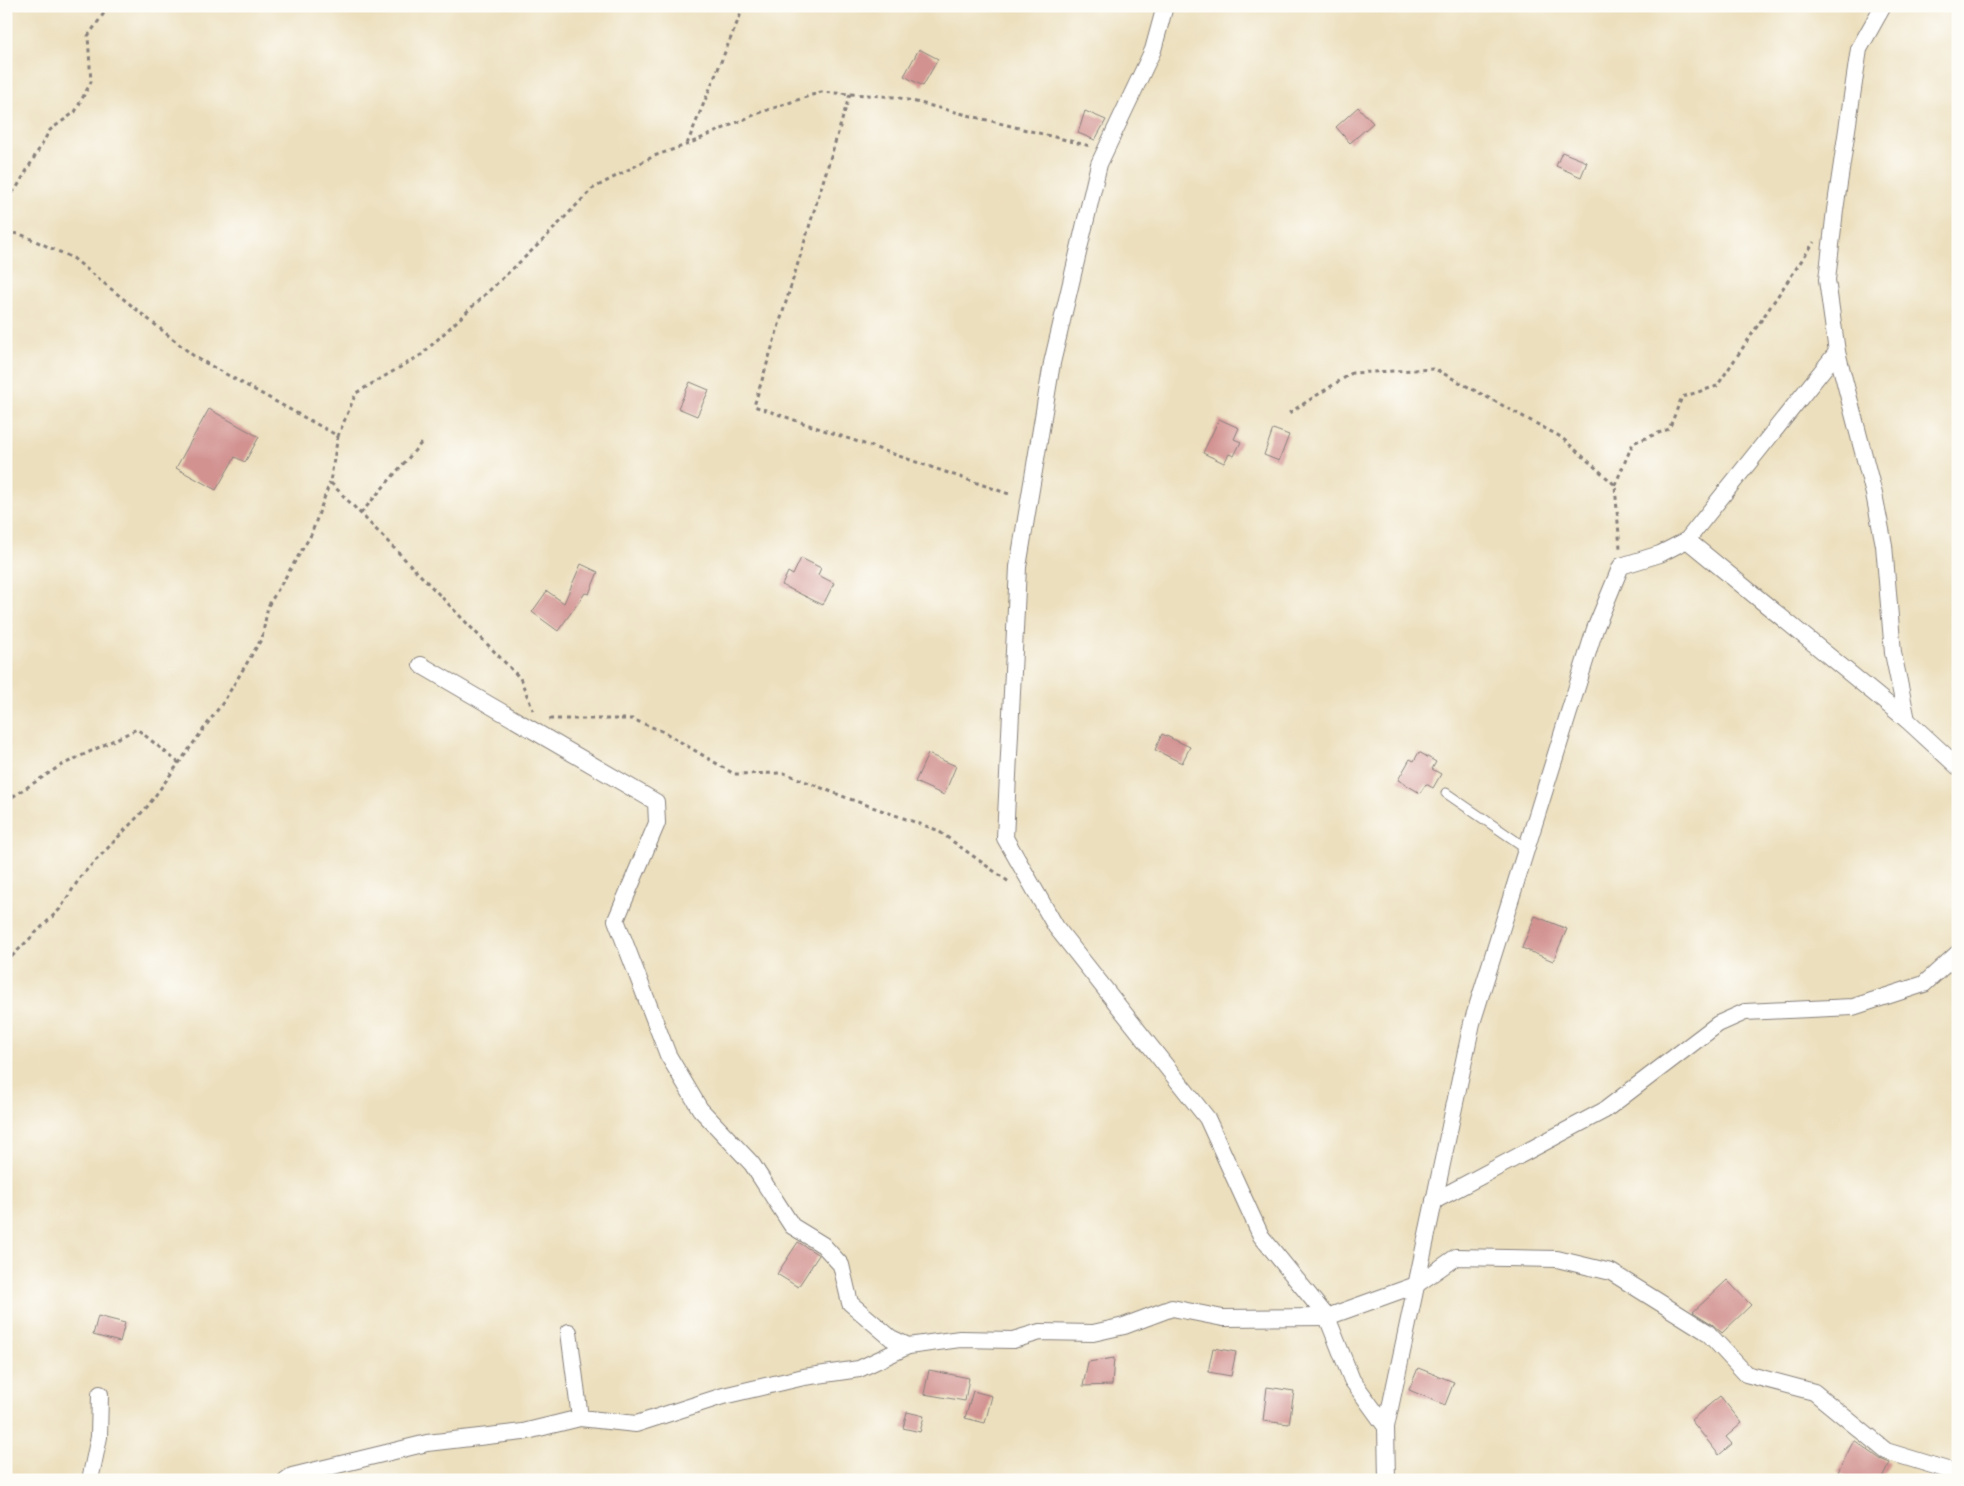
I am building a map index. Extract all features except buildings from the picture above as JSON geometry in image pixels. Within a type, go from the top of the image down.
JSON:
[{"type":"street","points":[[1165,6],[1153,50],[1099,164],[1052,363],[1018,567],[1006,838],[1056,927],[1207,1118],[1261,1236],[1327,1317],[1352,1380],[1386,1427]]},
{"type":"street","points":[[1883,6],[1858,49],[1827,280],[1837,352],[1874,494],[1884,545],[1893,654],[1907,720]]},
{"type":"street","points":[[1387,1480],[1386,1427],[1472,1023],[1595,629],[1621,566],[1660,554],[1687,540],[1837,352]]},
{"type":"street","points":[[1687,540],[1907,720],[1958,767]]},
{"type":"street","points":[[422,665],[656,802],[657,823],[616,920],[668,1055],[700,1109],[752,1164],[792,1226],[823,1244],[841,1264],[850,1303],[891,1338],[908,1346]]},
{"type":"street","points":[[1434,1201],[1604,1110],[1718,1024],[1745,1012],[1853,1007],[1924,984],[1958,953]]},
{"type":"street","points":[[286,1480],[292,1476],[427,1443],[523,1432],[580,1418],[636,1424],[723,1396],[804,1377],[859,1369],[908,1346],[960,1338],[1013,1340],[1040,1332],[1093,1333],[1124,1326],[1172,1308],[1223,1318],[1327,1317],[1416,1286],[1456,1257],[1557,1259],[1611,1272],[1707,1332],[1746,1374],[1814,1392],[1886,1451],[1958,1473]]},
{"type":"street","points":[[569,1332],[580,1418]]},
{"type":"street","points":[[90,1480],[100,1437],[100,1394]]},
{"type":"lane","points":[[1446,793],[1526,848]]},
{"type":"path","points":[[6,198],[16,189],[50,130],[75,112],[91,82],[88,36],[109,6]]},
{"type":"path","points":[[686,145],[744,6]]},
{"type":"path","points":[[6,962],[60,909],[81,876],[147,807],[224,701],[262,638],[268,606],[311,535],[330,482],[338,436],[356,393],[421,355],[542,242],[592,189],[654,156],[686,145],[756,114],[821,92],[896,97],[1106,150]]},
{"type":"path","points":[[850,94],[754,406],[1029,501]]},
{"type":"path","points":[[6,234],[20,234],[73,258],[195,357],[338,436]]},
{"type":"path","points":[[1621,566],[1615,485],[1633,443],[1669,429],[1682,398],[1717,386],[1819,234]]},
{"type":"path","points":[[1289,413],[1352,373],[1435,369],[1561,437],[1615,485]]},
{"type":"path","points":[[360,513],[423,441]]},
{"type":"path","points":[[330,482],[520,678],[533,711]]},
{"type":"path","points":[[546,719],[632,719],[664,732],[734,774],[784,773],[936,830],[1016,887]]},
{"type":"path","points":[[6,801],[60,766],[137,729],[179,764]]}]
